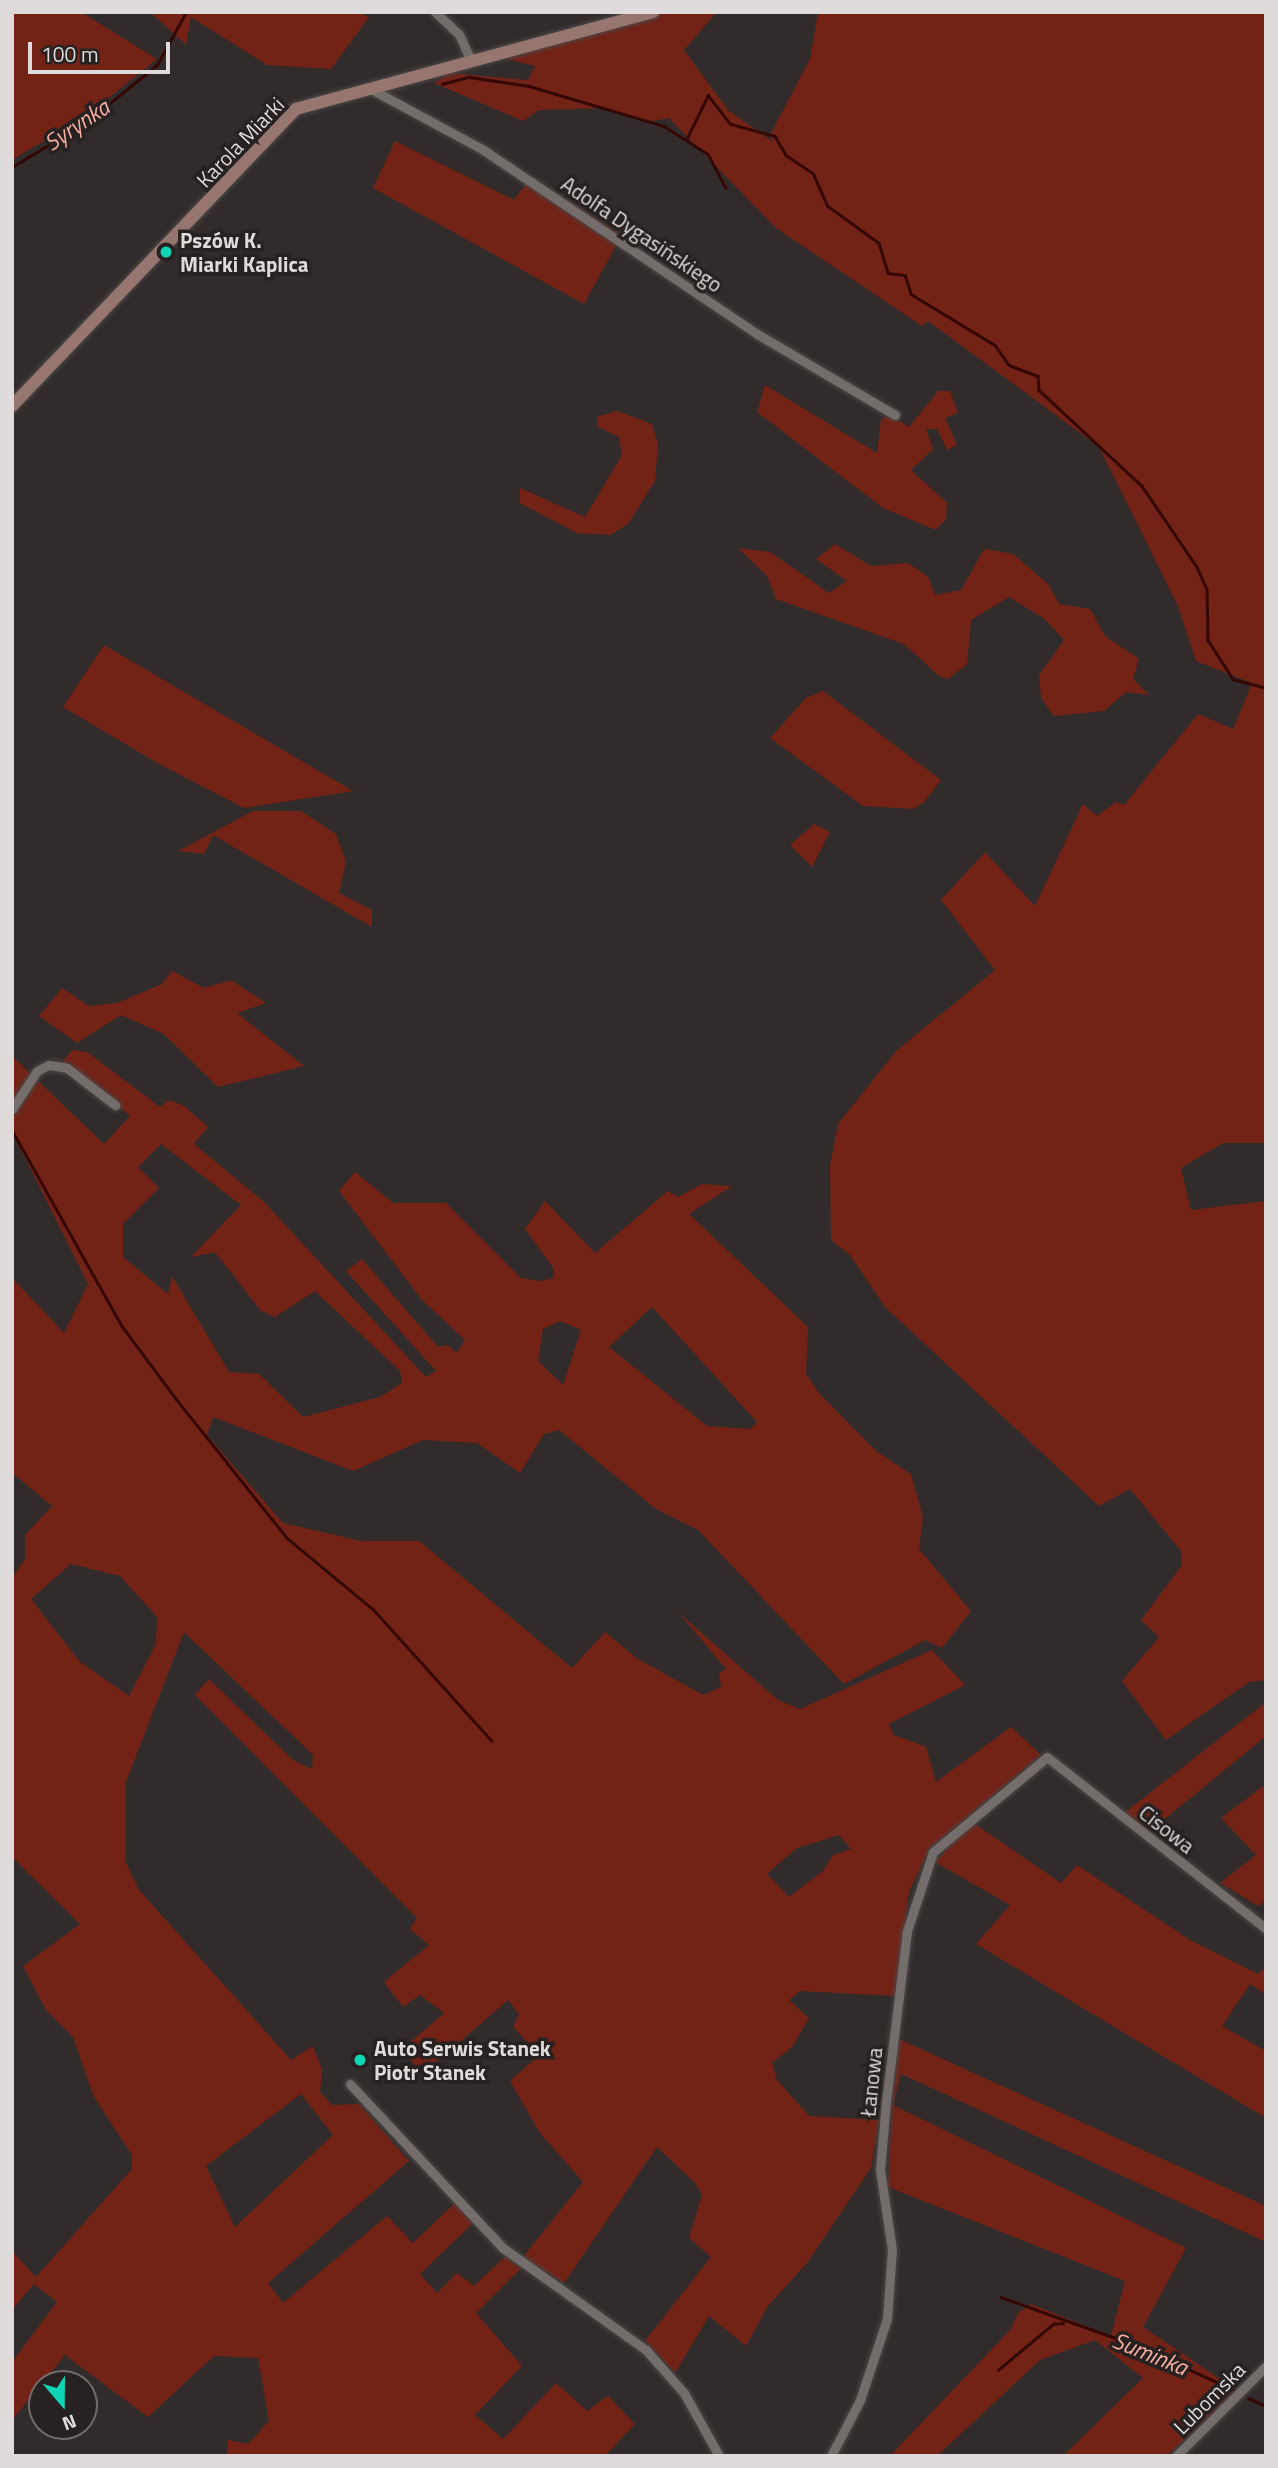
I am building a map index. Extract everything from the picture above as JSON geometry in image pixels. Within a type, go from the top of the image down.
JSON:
[{"type":"street","name":"Karola Miarki","points":[[12,406],[296,109],[367,87],[653,12]]},
{"type":"street","points":[[436,13],[459,34],[471,61]]},
{"type":"street","name":"Adolfa Dygasińskiego","points":[[367,87],[482,149],[757,334],[895,415]]},
{"type":"street","points":[[12,1109],[37,1071],[49,1065],[67,1068],[115,1105]]},
{"type":"street","name":"Cisowa","points":[[1047,1757],[1266,1929]]},
{"type":"street","name":"Łanowa","points":[[831,2456],[870,2374],[887,2319],[892,2250],[880,2170],[906,1931],[924,1867],[956,1830],[1047,1757]]},
{"type":"street","points":[[350,2084],[503,2248],[646,2350],[684,2393],[719,2456]]},
{"type":"street","name":"Lubomska","points":[[1177,2456],[1266,2366]]},
{"type":"shaded area","points":[[12,12],[81,12],[157,59],[85,117],[12,160]]},
{"type":"shaded area","points":[[150,12],[357,12],[369,17],[331,69],[267,65],[191,17],[186,45]]},
{"type":"shaded area","points":[[651,12],[717,12],[684,50],[728,110],[773,142],[770,135],[810,59],[818,12],[1266,12],[1266,1143],[1223,1143],[1181,1168],[1191,1210],[1266,1201],[1266,1680],[1249,1682],[1166,1740],[1122,1681],[1159,1637],[1141,1620],[1182,1565],[1181,1551],[1130,1489],[1099,1506],[885,1307],[850,1255],[831,1240],[830,1165],[838,1124],[896,1051],[995,970],[941,900],[985,852],[1035,906],[1083,804],[1097,816],[1116,802],[1124,805],[1198,714],[1233,729],[1252,683],[1196,661],[1178,606],[1099,447],[928,321],[922,326],[776,228],[669,118],[652,121],[605,108],[539,110],[523,121],[434,83],[449,73],[528,80],[535,66],[507,59]]},
{"type":"shaded area","points":[[395,141],[514,200],[531,177],[622,235],[584,304],[373,188]]},
{"type":"shaded area","points":[[765,385],[877,453],[881,420],[889,415],[909,427],[938,391],[950,391],[958,413],[945,418],[957,445],[947,450],[937,429],[926,429],[933,449],[911,470],[947,503],[946,519],[936,530],[883,508],[757,412]]},
{"type":"shaded area","points":[[617,411],[652,424],[658,444],[655,481],[628,524],[610,535],[577,533],[520,503],[520,488],[585,517],[622,455],[619,437],[597,426],[597,417]]},
{"type":"shaded area","points":[[835,544],[871,566],[908,563],[928,577],[935,595],[961,590],[984,549],[1013,554],[1049,585],[1059,604],[1090,609],[1105,636],[1139,659],[1133,679],[1149,695],[1126,692],[1104,711],[1054,716],[1041,698],[1039,675],[1064,640],[1045,619],[1009,597],[971,620],[967,664],[948,679],[940,677],[904,644],[776,599],[767,576],[738,548],[770,552],[829,593],[847,581],[816,559]]},
{"type":"shaded area","points":[[104,645],[353,791],[244,808],[159,764],[63,707]]},
{"type":"shaded area","points":[[823,691],[941,780],[924,802],[913,809],[863,806],[770,738],[806,698]]},
{"type":"shaded area","points":[[253,811],[301,811],[336,834],[346,862],[339,893],[372,910],[372,927],[213,835],[204,854],[178,851]]},
{"type":"shaded area","points":[[814,824],[830,832],[812,867],[790,845]]},
{"type":"shaded area","points":[[172,971],[204,988],[231,980],[266,1003],[237,1013],[304,1066],[218,1087],[164,1034],[121,1015],[77,1043],[39,1016],[62,988],[89,1006],[117,1003],[162,984]]},
{"type":"shaded area","points":[[72,1050],[87,1052],[160,1107],[169,1100],[184,1106],[208,1127],[194,1144],[263,1201],[426,1377],[436,1371],[346,1271],[362,1259],[438,1347],[447,1345],[457,1353],[465,1340],[421,1299],[339,1191],[355,1172],[393,1203],[446,1203],[521,1278],[540,1281],[554,1278],[554,1269],[525,1229],[545,1201],[595,1253],[668,1191],[678,1197],[702,1184],[732,1186],[689,1214],[808,1327],[806,1373],[818,1392],[876,1451],[911,1474],[923,1517],[919,1549],[971,1611],[942,1648],[925,1640],[844,1684],[698,1530],[656,1509],[559,1430],[544,1434],[520,1473],[477,1443],[423,1440],[353,1471],[213,1417],[207,1435],[283,1523],[361,1541],[419,1541],[572,1668],[605,1632],[638,1659],[703,1695],[721,1687],[719,1673],[726,1669],[678,1612],[778,1700],[800,1709],[932,1650],[965,1685],[889,1724],[894,1735],[926,1747],[936,1782],[1011,1727],[1041,1755],[930,1848],[909,1892],[895,1996],[800,1991],[789,2000],[809,2018],[792,2047],[772,2063],[777,2080],[809,2116],[879,2120],[871,2168],[807,2263],[768,2306],[746,2346],[709,2316],[675,2373],[645,2341],[711,2257],[689,2238],[702,2195],[695,2183],[657,2147],[564,2283],[523,2257],[583,2182],[540,2133],[510,2081],[539,2055],[513,2027],[519,2014],[508,2000],[423,2074],[401,2050],[444,2013],[420,1995],[403,2007],[384,1982],[429,1945],[410,1929],[417,1918],[195,1695],[209,1679],[293,1760],[312,1769],[313,1755],[184,1632],[126,1782],[125,1861],[139,1890],[291,2060],[313,2046],[322,2070],[320,2092],[332,2105],[359,2104],[409,2161],[268,2283],[283,2303],[387,2216],[413,2243],[455,2203],[474,2222],[420,2274],[437,2293],[457,2273],[474,2286],[506,2256],[521,2268],[476,2313],[522,2366],[475,2415],[503,2439],[556,2383],[587,2411],[608,2396],[635,2424],[605,2456],[227,2456],[228,2440],[248,2444],[269,2421],[258,2358],[214,2356],[148,2417],[98,2380],[98,2370],[85,2370],[65,2355],[53,2370],[28,2370],[28,2400],[12,2420],[12,2362],[57,2302],[34,2284],[12,2310],[12,2251],[36,2277],[132,2169],[132,2155],[94,2097],[73,2037],[46,2010],[23,1966],[80,1924],[12,1857],[12,1578],[25,1559],[25,1535],[52,1506],[12,1473],[12,1278],[64,1333],[88,1284],[12,1132],[12,1056],[104,1144],[130,1116],[63,1061]],"holes":[[[161,1144],[241,1205],[191,1257],[215,1252],[261,1311],[275,1317],[315,1291],[400,1371],[402,1383],[380,1397],[303,1417],[259,1374],[229,1372],[172,1276],[168,1294],[123,1257],[123,1224],[159,1188],[138,1167]],[[652,1307],[757,1422],[750,1429],[707,1426],[609,1347]],[[560,1321],[581,1330],[563,1385],[538,1361],[543,1329]],[[71,1564],[120,1576],[157,1617],[156,1644],[129,1696],[80,1662],[31,1599]],[[839,1835],[851,1849],[833,1855],[823,1871],[789,1897],[767,1874],[797,1848]],[[301,2094],[333,2135],[235,2227],[206,2166]]]},
{"type":"shaded area","points":[[1266,1702],[1266,1736],[1154,1828],[1143,1829],[1123,1814]]},
{"type":"shaded area","points":[[1266,1784],[1266,1900],[1258,1906],[1220,1883],[1256,1855],[1221,1818]]},
{"type":"shaded area","points":[[972,1822],[1061,1883],[1077,1865],[1190,1940],[1258,1974],[1266,1967],[1266,1995],[1250,1984],[1222,2026],[1266,2051],[1266,2118],[976,1944],[1010,1905],[935,1862]]},
{"type":"shaded area","points":[[899,2039],[1266,2206],[1266,2242],[901,2074],[893,2105],[1186,2248],[1143,2327],[1236,2390],[1167,2456],[1063,2456],[1143,2378],[1095,2340],[1040,2360],[937,2456],[890,2456],[1011,2329],[1018,2313],[1031,2304],[1111,2336],[1125,2281],[888,2187],[892,2105]]},
{"type":"waterway","name":"Syrynka","points":[[12,167],[88,121],[157,65],[186,12]]},
{"type":"waterway","points":[[442,84],[469,77],[529,86],[664,126],[708,154],[726,188]]},
{"type":"waterway","points":[[686,140],[708,95],[731,124],[775,136],[786,155],[813,173],[828,206],[879,243],[888,273],[905,275],[911,294],[995,345],[1009,365],[1038,376],[1039,390],[1142,486],[1197,567],[1207,589],[1208,640],[1233,679],[1266,688]]},
{"type":"waterway","points":[[12,1130],[122,1326],[177,1400],[287,1538],[374,1610],[492,1741]]},
{"type":"waterway","name":"Suminka","points":[[1001,2297],[1138,2346],[1234,2390]]},
{"type":"waterway","points":[[998,2370],[1053,2324],[1063,2323]]},
{"type":"waterway","name":"Suminka","points":[[1248,2398],[1266,2406]]},
{"type":"place","name":"Pszów K. Miarki Kaplica","points":[[166,252]]},
{"type":"place","name":"Auto Serwis Stanek Piotr Stanek","points":[[360,2060]]}]
